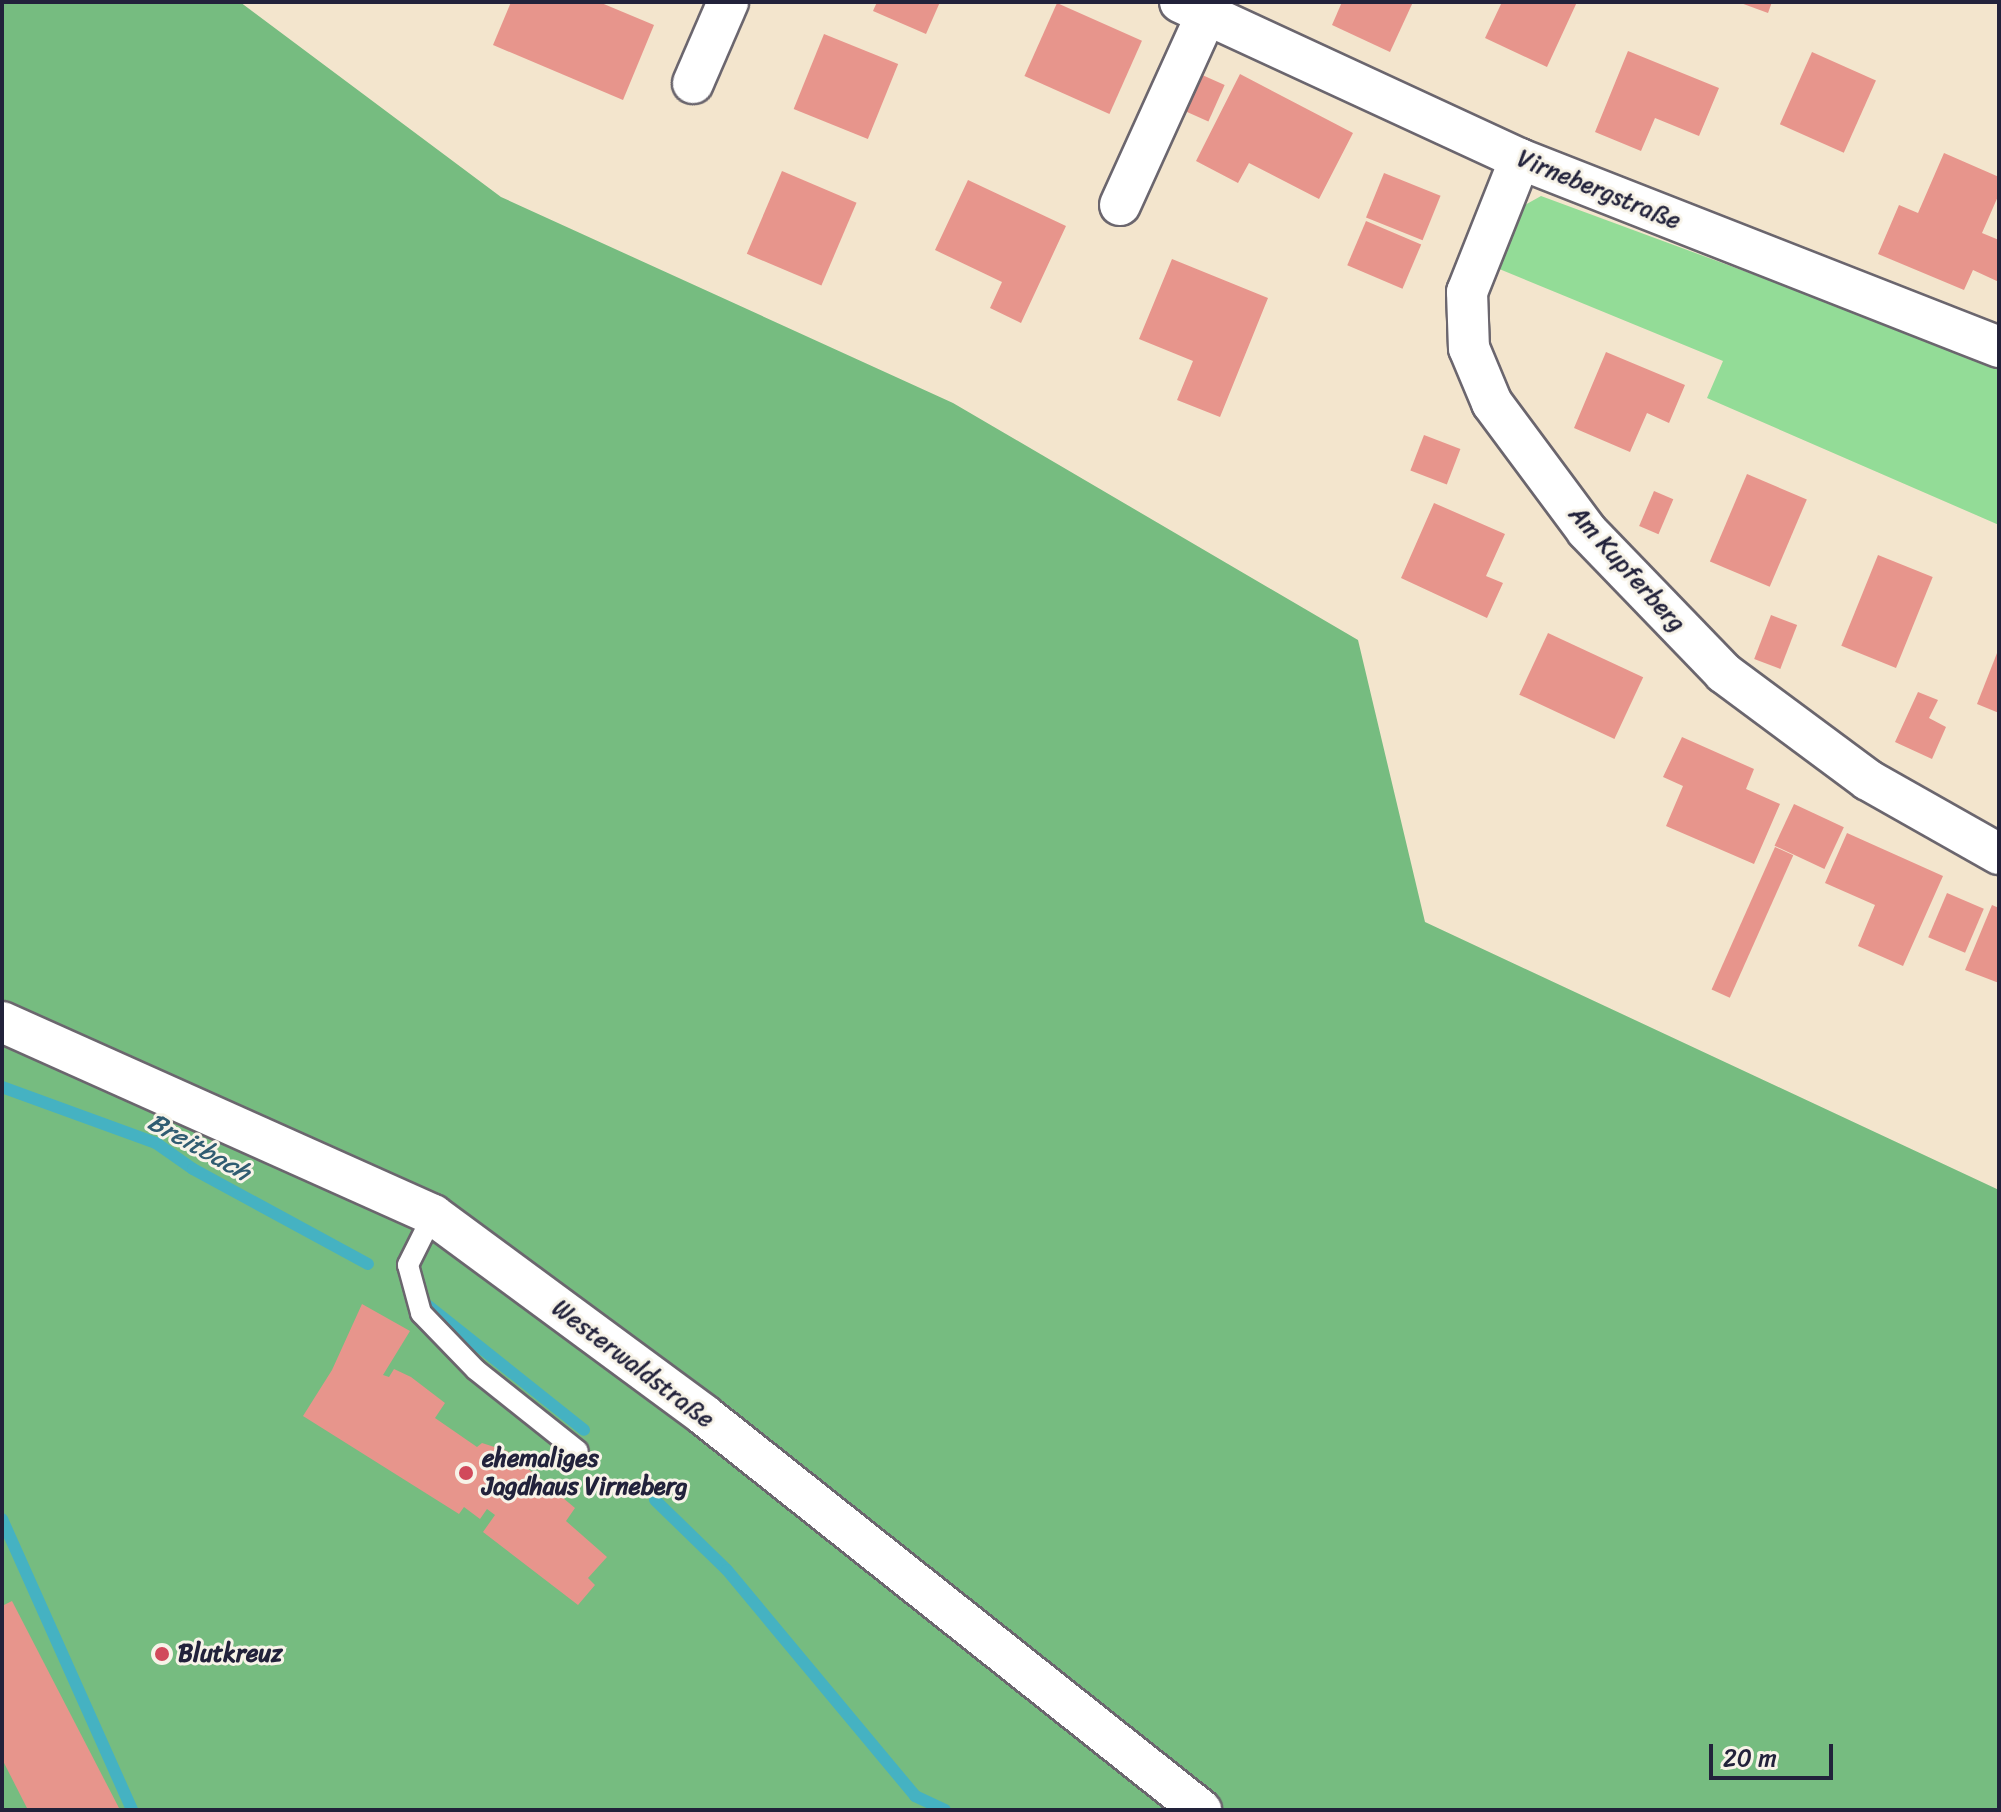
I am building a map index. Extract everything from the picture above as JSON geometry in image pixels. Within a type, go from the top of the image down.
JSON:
[{"type":"street","points":[[693,83],[728,2]]},
{"type":"street","name":"Virnebergstraße","points":[[1120,205],[1193,8],[1520,159],[1999,347]]},
{"type":"street","name":"Am Kupferberg","points":[[1520,159],[1467,292],[1469,348],[1492,403],[1587,531],[1724,673],[1868,780],[1999,854]]},
{"type":"street","name":"Westerwaldstraße","points":[[2,1022],[433,1215],[704,1415],[1201,1810]]},
{"type":"lane","points":[[433,1215],[408,1265],[421,1313],[476,1370],[578,1451]]},
{"type":"green space","points":[[2,2],[240,2],[501,197],[953,403],[1358,640],[1425,922],[1999,1190],[1999,1810],[2,1810]]},
{"type":"green space","points":[[1541,196],[1999,365],[1999,525],[1707,398],[1723,361],[1492,266],[1518,209]]},
{"type":"building","points":[[511,2],[599,2],[654,25],[623,100],[493,45]]},
{"type":"building","points":[[877,2],[940,2],[926,34],[873,11]]},
{"type":"building","points":[[1342,2],[1413,2],[1390,52],[1332,25]]},
{"type":"building","points":[[1502,2],[1577,2],[1547,67],[1485,38]]},
{"type":"building","points":[[1738,2],[1772,2],[1768,13]]},
{"type":"building","points":[[1057,3],[1142,41],[1109,114],[1024,76]]},
{"type":"building","points":[[824,34],[898,64],[868,139],[794,109]]},
{"type":"building","points":[[1628,51],[1719,88],[1699,136],[1655,118],[1641,151],[1595,132]]},
{"type":"building","points":[[1812,52],[1876,80],[1844,153],[1780,124]]},
{"type":"building","points":[[1200,74],[1225,85],[1208,122],[1184,111]]},
{"type":"building","points":[[1240,74],[1353,133],[1319,199],[1249,163],[1238,183],[1196,161]]},
{"type":"building","points":[[1944,153],[1999,177],[1999,194],[1982,233],[1999,240],[1999,282],[1973,270],[1964,290],[1878,254],[1899,205],[1918,213]]},
{"type":"building","points":[[782,171],[857,203],[821,285],[747,254]]},
{"type":"building","points":[[1384,173],[1441,196],[1423,240],[1366,218]]},
{"type":"building","points":[[968,180],[1066,226],[1021,323],[990,308],[1002,282],[935,250]]},
{"type":"building","points":[[1366,221],[1421,244],[1402,289],[1347,265]]},
{"type":"building","points":[[1172,259],[1268,298],[1220,417],[1177,400],[1193,361],[1139,339]]},
{"type":"building","points":[[1606,352],[1685,385],[1669,423],[1647,413],[1630,452],[1574,428]]},
{"type":"building","points":[[1424,435],[1460,449],[1447,484],[1410,470]]},
{"type":"building","points":[[1747,474],[1807,499],[1770,587],[1710,561]]},
{"type":"building","points":[[1654,491],[1673,499],[1658,534],[1639,526]]},
{"type":"building","points":[[1434,503],[1505,534],[1486,576],[1503,583],[1487,618],[1401,578]]},
{"type":"building","points":[[1878,555],[1933,577],[1896,668],[1841,646]]},
{"type":"building","points":[[1771,615],[1797,625],[1780,669],[1754,659]]},
{"type":"building","points":[[1548,633],[1643,677],[1614,739],[1519,695]]},
{"type":"building","points":[[1999,648],[1999,713],[1977,704]]},
{"type":"building","points":[[1918,692],[1938,700],[1929,718],[1946,727],[1932,759],[1895,742]]},
{"type":"building","points":[[1682,737],[1754,769],[1746,789],[1780,804],[1754,864],[1666,826],[1683,786],[1663,777]]},
{"type":"building","points":[[1794,804],[1844,827],[1824,869],[1775,846]]},
{"type":"building","points":[[1847,833],[1943,876],[1903,966],[1858,946],[1875,905],[1825,883]]},
{"type":"building","points":[[1775,847],[1793,855],[1730,998],[1712,990]]},
{"type":"building","points":[[1947,893],[1984,909],[1965,953],[1928,937]]},
{"type":"building","points":[[1992,905],[1999,908],[1999,983],[1965,970]]},
{"type":"building","name":"ehemaliges Jagdhaus Virneberg","points":[[362,1304],[410,1331],[383,1375],[389,1377],[394,1369],[411,1377],[445,1403],[435,1418],[477,1447],[482,1443],[507,1451],[575,1508],[566,1521],[607,1557],[588,1578],[595,1585],[578,1605],[483,1532],[495,1515],[487,1509],[480,1519],[464,1507],[459,1514],[303,1416],[332,1370]]},
{"type":"building","points":[[12,1601],[120,1810],[28,1810],[2,1759],[2,1606]]},
{"type":"waterway","name":"Breitbach","points":[[2,1087],[156,1143],[193,1169],[368,1264]]},
{"type":"waterway","name":"Breitbach","points":[[422,1301],[584,1430]]},
{"type":"waterway","points":[[655,1500],[727,1570],[915,1796],[945,1810]]},
{"type":"waterway","name":"Breitbach","points":[[2,1519],[132,1810]]},
{"type":"place","name":"ehemaliges Jagdhaus Virneberg","points":[[466,1473]]},
{"type":"place","name":"Blutkreuz","points":[[162,1654]]}]
